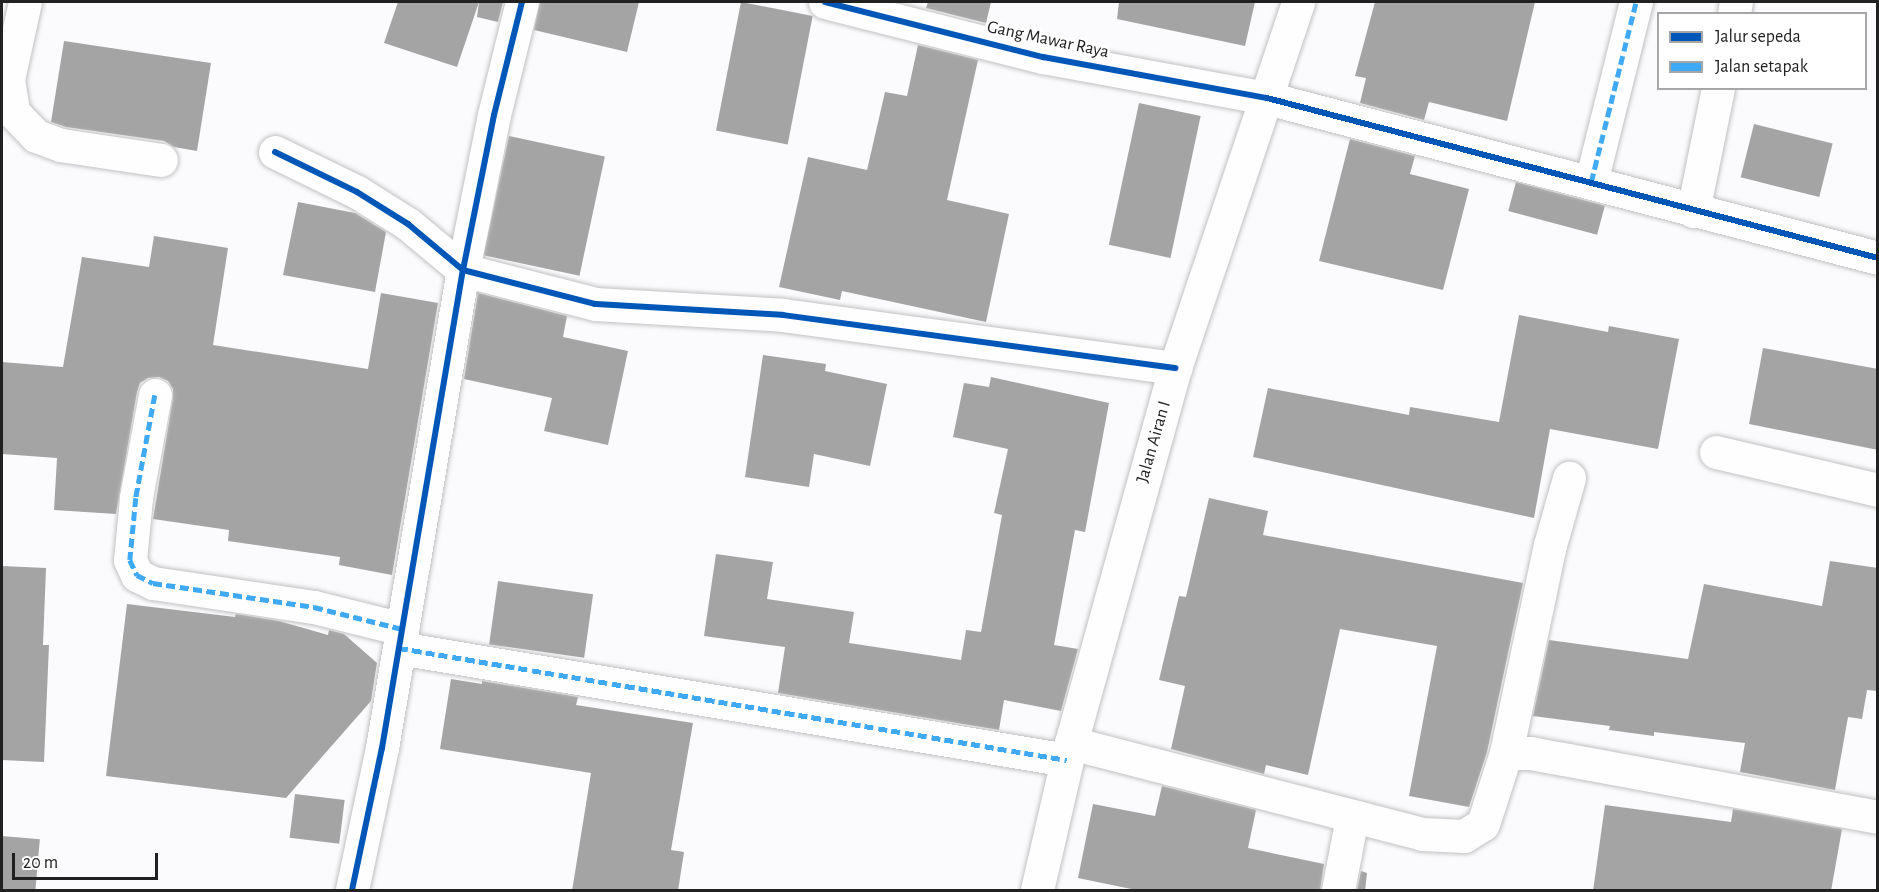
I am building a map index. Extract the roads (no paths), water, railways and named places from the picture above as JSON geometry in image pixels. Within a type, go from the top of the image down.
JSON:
[{"type":"street","points":[[25,2],[8,79],[13,112],[36,136],[61,145],[161,160]]},
{"type":"street","points":[[352,891],[400,638],[464,270],[494,115],[522,2]]},
{"type":"street","name":"Gang Mawar Raya","points":[[825,2],[1043,57],[1267,98],[1878,258]]},
{"type":"street","name":"Jalan Airan I","points":[[1037,891],[1069,751],[1175,368],[1298,2]]},
{"type":"street","points":[[1591,182],[1636,2]]},
{"type":"street","points":[[1693,211],[1718,90]]},
{"type":"street","points":[[275,152],[357,192],[408,224],[464,270],[595,304],[783,315],[1175,368]]},
{"type":"street","points":[[155,395],[136,498],[130,560],[137,575],[163,585],[314,607],[400,638],[1069,751],[1422,834],[1464,836],[1483,824],[1506,753],[1550,545],[1569,478]]},
{"type":"street","points":[[1716,452],[1878,490]]},
{"type":"street","points":[[1506,753],[1530,753],[1878,817]]},
{"type":"street","points":[[1338,891],[1353,817]]}]
